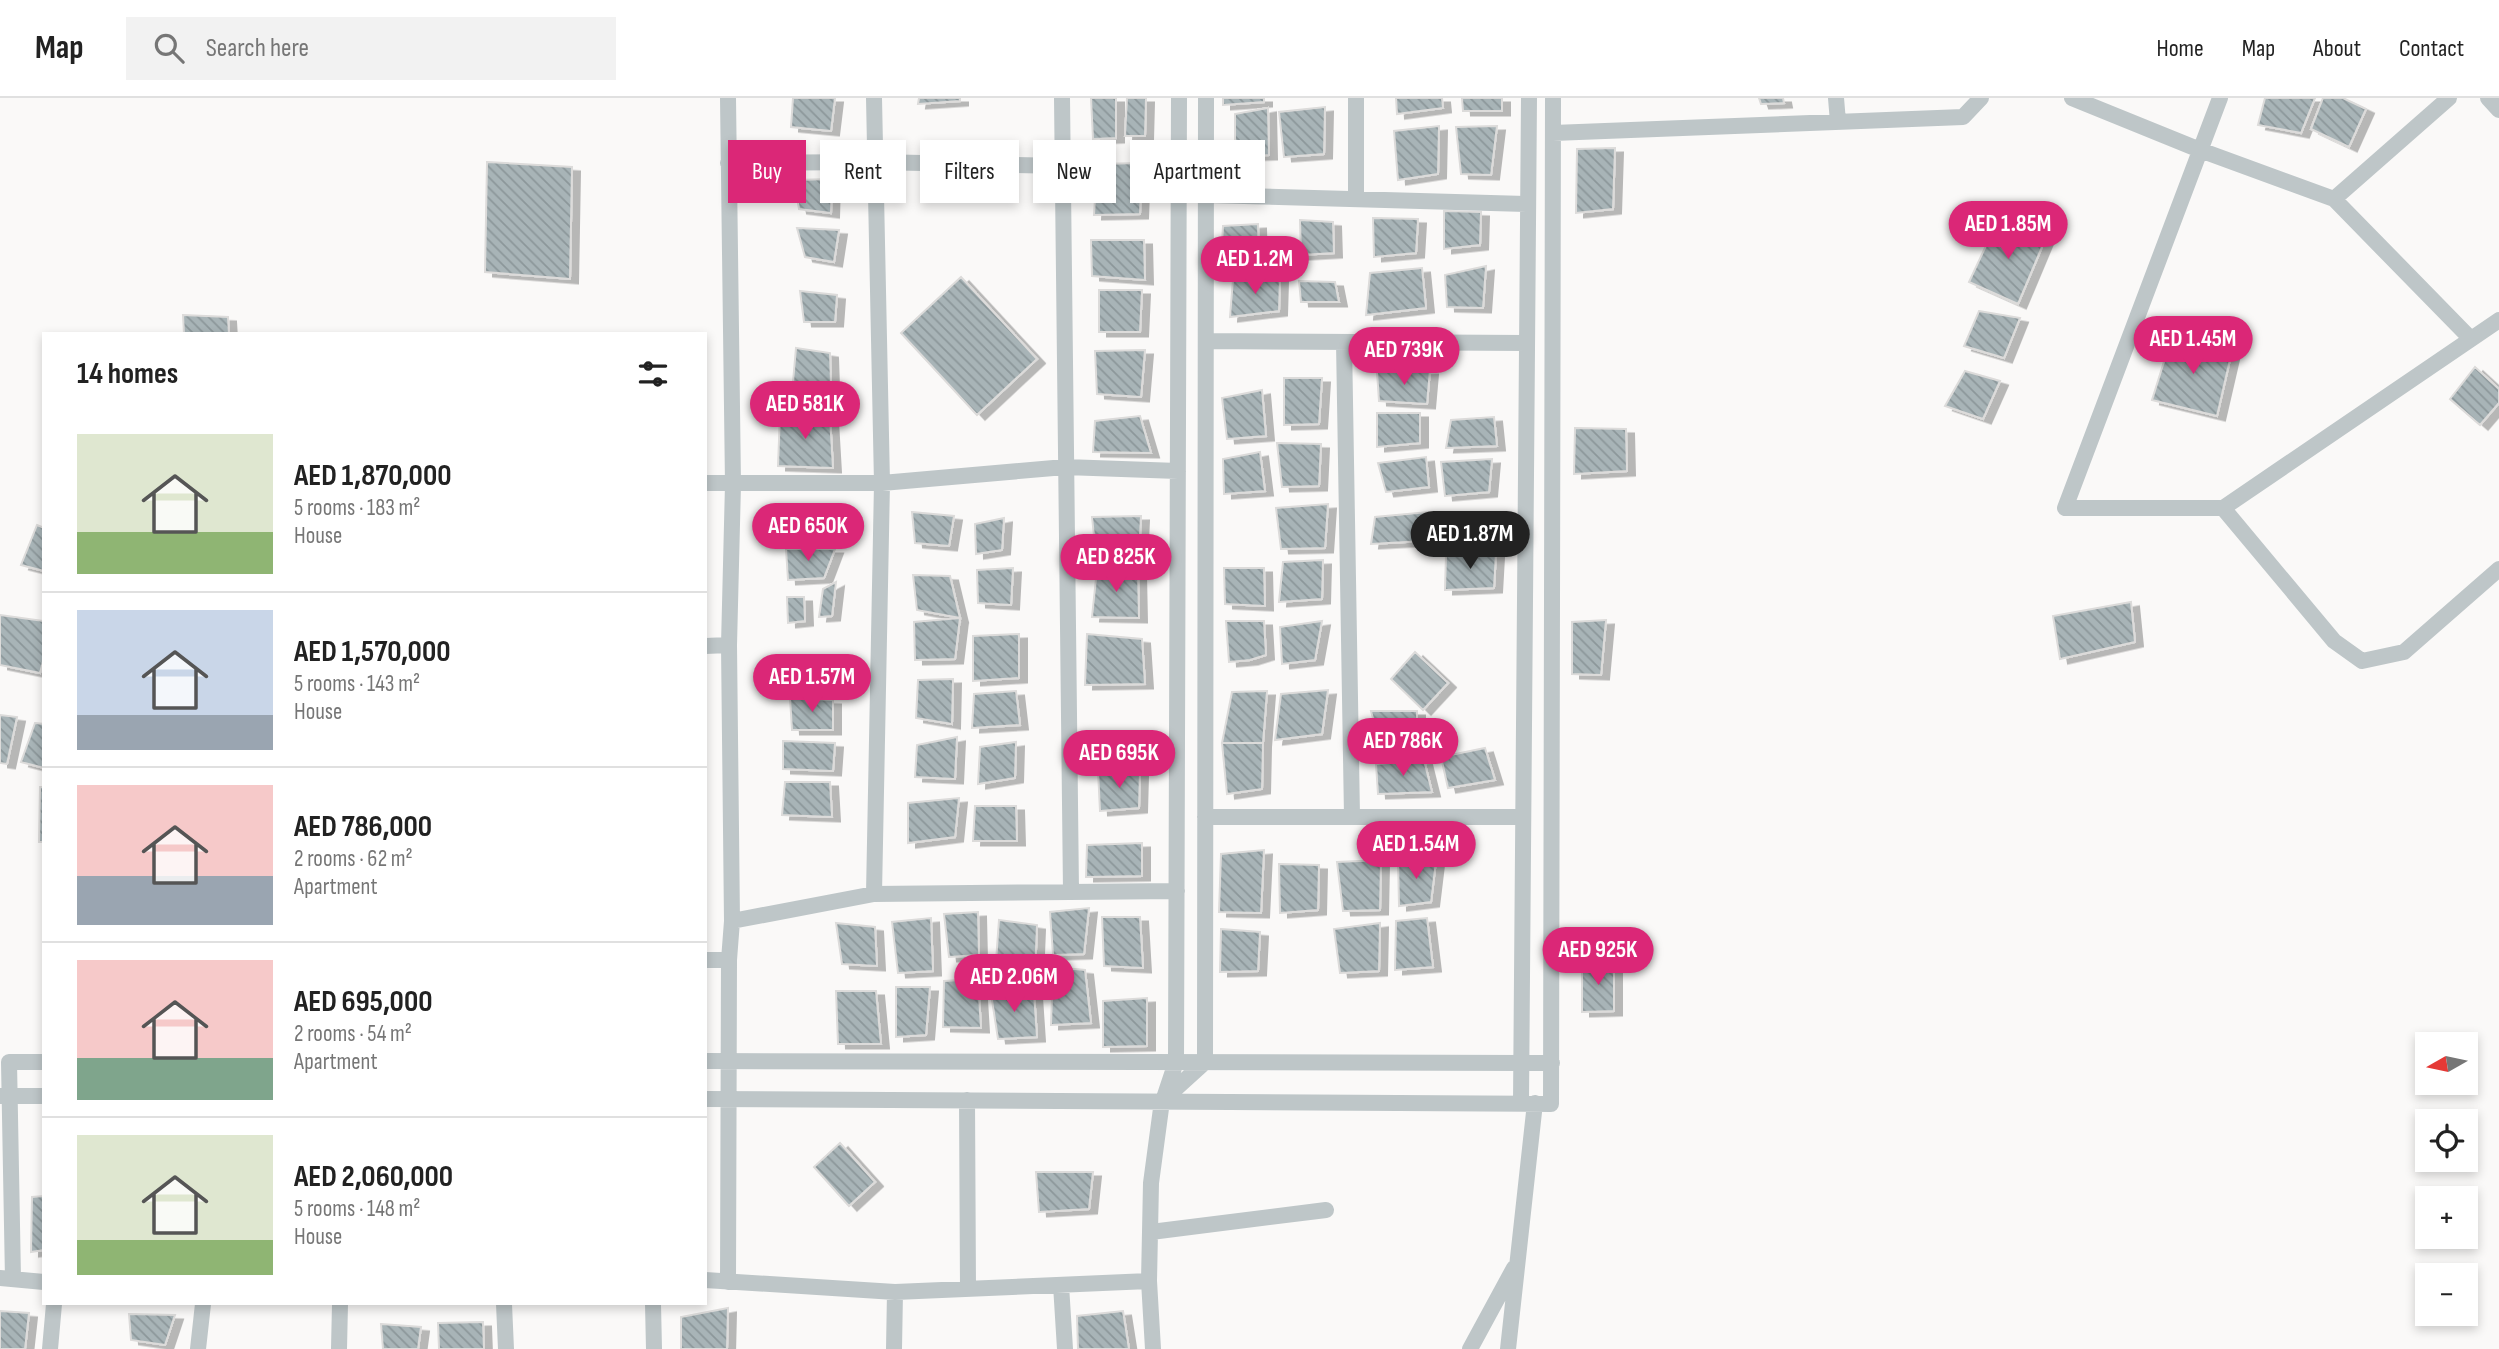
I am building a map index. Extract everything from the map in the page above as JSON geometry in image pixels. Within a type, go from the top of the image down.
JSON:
[{"type":"street","points":[[728,98],[728,140]]},
{"type":"street","points":[[874,98],[874,140]]},
{"type":"street","points":[[1062,98],[1062,140]]},
{"type":"street","points":[[1153,1349],[1149,1281],[1151,1183],[1163,1101],[1177,1062],[1179,98]]},
{"type":"street","points":[[1206,98],[1206,140]]},
{"type":"street","points":[[1356,98],[1356,198]]},
{"type":"street","points":[[1508,1349],[1528,1103],[1521,1062],[1529,98]]},
{"type":"street","points":[[707,1099],[1551,1104],[1553,98]]},
{"type":"street","points":[[1836,98],[1838,122]]},
{"type":"street","points":[[1553,133],[1962,117],[1980,98]]},
{"type":"street","points":[[2072,98],[2200,150],[2334,199],[2471,339]]},
{"type":"street","points":[[2220,98],[2065,508],[2222,508],[2499,320]]},
{"type":"street","points":[[2334,199],[2449,98]]},
{"type":"street","points":[[2488,98],[2499,110]]},
{"type":"street","points":[[906,163],[1033,165]]},
{"type":"street","points":[[1265,196],[1528,204]]},
{"type":"street","points":[[728,1282],[729,960],[732,921],[729,645],[733,484],[729,203]]},
{"type":"street","points":[[874,894],[882,483],[875,203]]},
{"type":"street","points":[[1062,203],[1071,891]]},
{"type":"street","points":[[1163,1101],[1205,1062],[1206,203]]},
{"type":"street","points":[[1206,341],[1525,343]]},
{"type":"street","points":[[1344,342],[1352,816]]},
{"type":"street","points":[[707,483],[882,483],[1065,467],[1178,471]]},
{"type":"street","points":[[2222,508],[2334,641],[2362,661],[2404,652],[2499,569]]},
{"type":"street","points":[[707,646],[729,645]]},
{"type":"street","points":[[1205,817],[1522,817]]},
{"type":"street","points":[[732,921],[874,894],[1177,891]]},
{"type":"street","points":[[707,960],[729,960]]},
{"type":"street","points":[[707,1061],[1552,1063]]},
{"type":"street","points":[[42,1062],[9,1062],[5,1096],[6,1279],[42,1282]]},
{"type":"street","points":[[5,1096],[42,1097]]},
{"type":"street","points":[[967,1100],[968,1289]]},
{"type":"street","points":[[1151,1232],[1326,1210]]},
{"type":"street","points":[[1469,1349],[1517,1261]]},
{"type":"street","points":[[707,1280],[895,1292],[1149,1281]]},
{"type":"street","points":[[1061,1285],[1065,1349]]},
{"type":"street","points":[[894,1349],[895,1292]]},
{"type":"street","points":[[50,1349],[54,1305]]},
{"type":"street","points":[[198,1349],[203,1305]]},
{"type":"street","points":[[339,1349],[340,1305]]},
{"type":"street","points":[[504,1305],[506,1349]]},
{"type":"street","points":[[653,1305],[654,1349]]},
{"type":"building","points":[[793,98],[835,98],[831,131],[791,127]]},
{"type":"building","points":[[919,98],[960,98],[960,101],[918,104]]},
{"type":"building","points":[[1091,98],[1116,98],[1116,138],[1093,139]]},
{"type":"building","points":[[1127,98],[1146,98],[1145,136],[1125,136]]},
{"type":"building","points":[[1223,98],[1264,98],[1264,102],[1223,105]]},
{"type":"building","points":[[1396,98],[1442,98],[1443,108],[1397,114]]},
{"type":"building","points":[[1462,98],[1502,98],[1502,111],[1463,111]]},
{"type":"building","points":[[1759,98],[1783,98],[1784,103],[1761,104]]},
{"type":"building","points":[[2265,98],[2315,98],[2301,133],[2258,125]]},
{"type":"building","points":[[2323,98],[2343,98],[2366,109],[2349,147],[2311,129]]},
{"type":"building","points":[[1325,107],[1324,154],[1284,157],[1279,112]]},
{"type":"building","points":[[1268,108],[1269,155],[1265,155],[1265,140],[1235,140],[1235,114]]},
{"type":"building","points":[[1439,126],[1438,174],[1398,180],[1394,131]]},
{"type":"building","points":[[1497,126],[1491,175],[1461,174],[1456,127]]},
{"type":"building","points":[[1615,148],[1613,209],[1576,213],[1577,149]]},
{"type":"building","points":[[487,162],[572,167],[570,279],[485,272]]},
{"type":"building","points":[[1130,163],[1130,203],[1140,203],[1140,214],[1094,215],[1095,203],[1116,203],[1116,164]]},
{"type":"building","points":[[820,179],[820,203],[831,203],[831,213],[799,209],[798,203],[806,203],[806,180]]},
{"type":"building","points":[[1444,211],[1481,212],[1480,245],[1444,249]]},
{"type":"building","points":[[1373,218],[1418,219],[1416,253],[1374,257]]},
{"type":"building","points":[[1300,220],[1333,222],[1334,253],[1301,255]]},
{"type":"building","points":[[1998,220],[2047,235],[2018,304],[1969,282]]},
{"type":"building","points":[[1258,224],[1259,263],[1221,262],[1223,226]]},
{"type":"building","points":[[797,228],[839,230],[834,262],[805,257]]},
{"type":"building","points":[[1091,240],[1144,240],[1145,280],[1092,276]]},
{"type":"building","points":[[1486,266],[1483,308],[1447,307],[1445,275]]},
{"type":"building","points":[[1422,268],[1426,308],[1366,315],[1370,273]]},
{"type":"building","points":[[961,277],[1037,359],[977,415],[901,333]]},
{"type":"building","points":[[1280,277],[1279,311],[1230,317],[1233,279]]},
{"type":"building","points":[[1299,281],[1335,282],[1339,302],[1301,302]]},
{"type":"building","points":[[1099,290],[1142,290],[1140,332],[1099,332]]},
{"type":"building","points":[[800,291],[837,295],[835,322],[804,322]]},
{"type":"building","points":[[1979,311],[2020,318],[2004,358],[1964,346]]},
{"type":"building","points":[[183,315],[228,317],[229,332],[184,332]]},
{"type":"building","points":[[2172,336],[2232,351],[2217,416],[2152,400]]},
{"type":"building","points":[[796,348],[830,353],[831,383],[793,382]]},
{"type":"building","points":[[1145,350],[1141,397],[1097,394],[1095,351]]},
{"type":"building","points":[[2475,367],[2499,389],[2499,403],[2480,425],[2450,399]]},
{"type":"building","points":[[1430,370],[1427,404],[1379,401],[1377,372]]},
{"type":"building","points":[[1965,371],[2000,381],[1983,419],[1945,406]]},
{"type":"building","points":[[1284,378],[1322,378],[1319,424],[1284,425]]},
{"type":"building","points":[[1262,390],[1266,436],[1227,439],[1222,398]]},
{"type":"building","points":[[780,413],[830,417],[833,468],[778,466]]},
{"type":"building","points":[[1377,413],[1420,413],[1420,443],[1377,447]]},
{"type":"building","points":[[1140,416],[1151,453],[1093,452],[1095,421]]},
{"type":"building","points":[[1494,417],[1497,446],[1446,448],[1451,420]]},
{"type":"building","points":[[1575,428],[1626,429],[1627,471],[1574,474]]},
{"type":"building","points":[[1277,443],[1321,444],[1319,486],[1282,487]]},
{"type":"building","points":[[1260,452],[1265,491],[1224,494],[1223,459]]},
{"type":"building","points":[[1426,457],[1429,487],[1386,492],[1378,463]]},
{"type":"building","points":[[1492,459],[1489,492],[1445,496],[1441,462]]},
{"type":"building","points":[[1328,504],[1325,548],[1281,549],[1276,508]]},
{"type":"building","points":[[912,512],[954,516],[949,546],[915,543]]},
{"type":"building","points":[[1428,512],[1424,541],[1371,544],[1375,517]]},
{"type":"building","points":[[1486,513],[1483,535],[1442,541],[1441,515]]},
{"type":"building","points":[[1141,516],[1139,556],[1096,555],[1092,517]]},
{"type":"building","points":[[1004,518],[1002,550],[976,554],[975,524]]},
{"type":"building","points":[[37,525],[42,527],[42,570],[21,565]]},
{"type":"building","points":[[786,549],[835,549],[824,578],[788,580]]},
{"type":"building","points":[[1496,553],[1494,588],[1445,590],[1446,554]]},
{"type":"building","points":[[1323,560],[1322,599],[1279,602],[1283,562]]},
{"type":"building","points":[[1013,568],[1011,605],[978,603],[977,570]]},
{"type":"building","points":[[1224,568],[1264,568],[1265,606],[1225,604]]},
{"type":"building","points":[[1097,569],[1138,570],[1139,618],[1092,617]]},
{"type":"building","points":[[913,575],[950,576],[960,618],[917,610]]},
{"type":"building","points":[[836,582],[832,616],[819,617],[823,589]]},
{"type":"building","points":[[787,597],[804,597],[805,621],[788,623]]},
{"type":"building","points":[[2131,602],[2135,642],[2060,659],[2053,616]]},
{"type":"building","points":[[0,615],[42,621],[40,673],[0,665]]},
{"type":"building","points":[[960,618],[955,659],[915,660],[914,622]]},
{"type":"building","points":[[1606,620],[1601,675],[1572,674],[1572,622]]},
{"type":"building","points":[[1226,621],[1264,621],[1266,655],[1229,662]]},
{"type":"building","points":[[1322,621],[1315,660],[1282,664],[1280,627]]},
{"type":"building","points":[[1019,634],[1019,678],[973,681],[973,636]]},
{"type":"building","points":[[1087,634],[1142,639],[1145,684],[1085,685]]},
{"type":"building","points":[[1415,652],[1448,683],[1423,710],[1391,679]]},
{"type":"building","points":[[953,679],[952,724],[916,718],[918,680]]},
{"type":"building","points":[[1328,690],[1322,734],[1275,740],[1281,694]]},
{"type":"building","points":[[1016,691],[1020,725],[972,728],[974,694]]},
{"type":"building","points":[[1267,691],[1263,743],[1222,743],[1232,692]]},
{"type":"building","points":[[790,698],[833,700],[833,730],[792,730]]},
{"type":"building","points":[[1371,711],[1417,711],[1417,739],[1380,745]]},
{"type":"building","points":[[0,715],[17,717],[7,764],[0,763]]},
{"type":"building","points":[[35,723],[42,724],[42,767],[21,762]]},
{"type":"building","points":[[957,737],[955,779],[915,777],[917,745]]},
{"type":"building","points":[[783,741],[835,743],[833,771],[783,769]]},
{"type":"building","points":[[1016,742],[1015,778],[978,784],[980,747]]},
{"type":"building","points":[[1222,743],[1263,743],[1262,789],[1227,794]]},
{"type":"building","points":[[1485,748],[1495,780],[1448,788],[1441,757]]},
{"type":"building","points":[[1424,760],[1432,792],[1378,794],[1376,764]]},
{"type":"building","points":[[1098,771],[1140,771],[1139,808],[1100,811]]},
{"type":"building","points":[[785,782],[830,782],[832,817],[782,815]]},
{"type":"building","points":[[40,787],[42,787],[42,842],[39,842]]},
{"type":"building","points":[[959,798],[955,837],[908,843],[908,803]]},
{"type":"building","points":[[975,806],[1016,806],[1017,841],[973,841]]},
{"type":"building","points":[[1142,843],[1142,876],[1086,877],[1087,845]]},
{"type":"building","points":[[1264,850],[1261,913],[1219,912],[1221,854]]},
{"type":"building","points":[[1398,859],[1436,861],[1431,902],[1399,906]]},
{"type":"building","points":[[1381,860],[1380,910],[1343,911],[1337,862]]},
{"type":"building","points":[[1279,864],[1319,865],[1318,910],[1280,913]]},
{"type":"building","points":[[1089,908],[1084,954],[1053,955],[1050,912]]},
{"type":"building","points":[[978,912],[979,955],[949,957],[944,914]]},
{"type":"building","points":[[1102,917],[1140,917],[1143,968],[1104,966]]},
{"type":"building","points":[[931,918],[933,971],[898,973],[892,922]]},
{"type":"building","points":[[1427,918],[1433,967],[1395,970],[1396,921]]},
{"type":"building","points":[[999,920],[1037,925],[1035,975],[995,975]]},
{"type":"building","points":[[836,923],[875,927],[877,966],[842,964]]},
{"type":"building","points":[[1380,923],[1379,971],[1340,973],[1334,929]]},
{"type":"building","points":[[1221,929],[1260,932],[1258,971],[1220,972]]},
{"type":"building","points":[[1582,962],[1614,963],[1614,1011],[1582,1012]]},
{"type":"building","points":[[1053,967],[1085,970],[1091,1023],[1051,1025]]},
{"type":"building","points":[[978,979],[981,1028],[943,1027],[944,981]]},
{"type":"building","points":[[896,987],[930,987],[926,1035],[896,1037]]},
{"type":"building","points":[[990,987],[1034,993],[1037,1037],[998,1039]]},
{"type":"building","points":[[836,991],[876,991],[881,1044],[838,1044]]},
{"type":"building","points":[[1147,998],[1147,1046],[1103,1047],[1103,1001]]},
{"type":"building","points":[[840,1143],[875,1182],[849,1206],[814,1167]]},
{"type":"building","points":[[1036,1172],[1093,1172],[1089,1209],[1039,1212]]},
{"type":"building","points":[[42,1196],[42,1250],[31,1252],[32,1197]]},
{"type":"building","points":[[728,1308],[727,1349],[681,1349],[681,1317]]},
{"type":"building","points":[[0,1311],[29,1313],[25,1349],[0,1349]]},
{"type":"building","points":[[1123,1311],[1129,1349],[1078,1349],[1077,1316]]},
{"type":"building","points":[[129,1314],[175,1315],[165,1345],[131,1340]]},
{"type":"building","points":[[483,1322],[484,1349],[439,1349],[438,1323]]},
{"type":"building","points":[[381,1324],[421,1327],[418,1349],[383,1349]]}]
